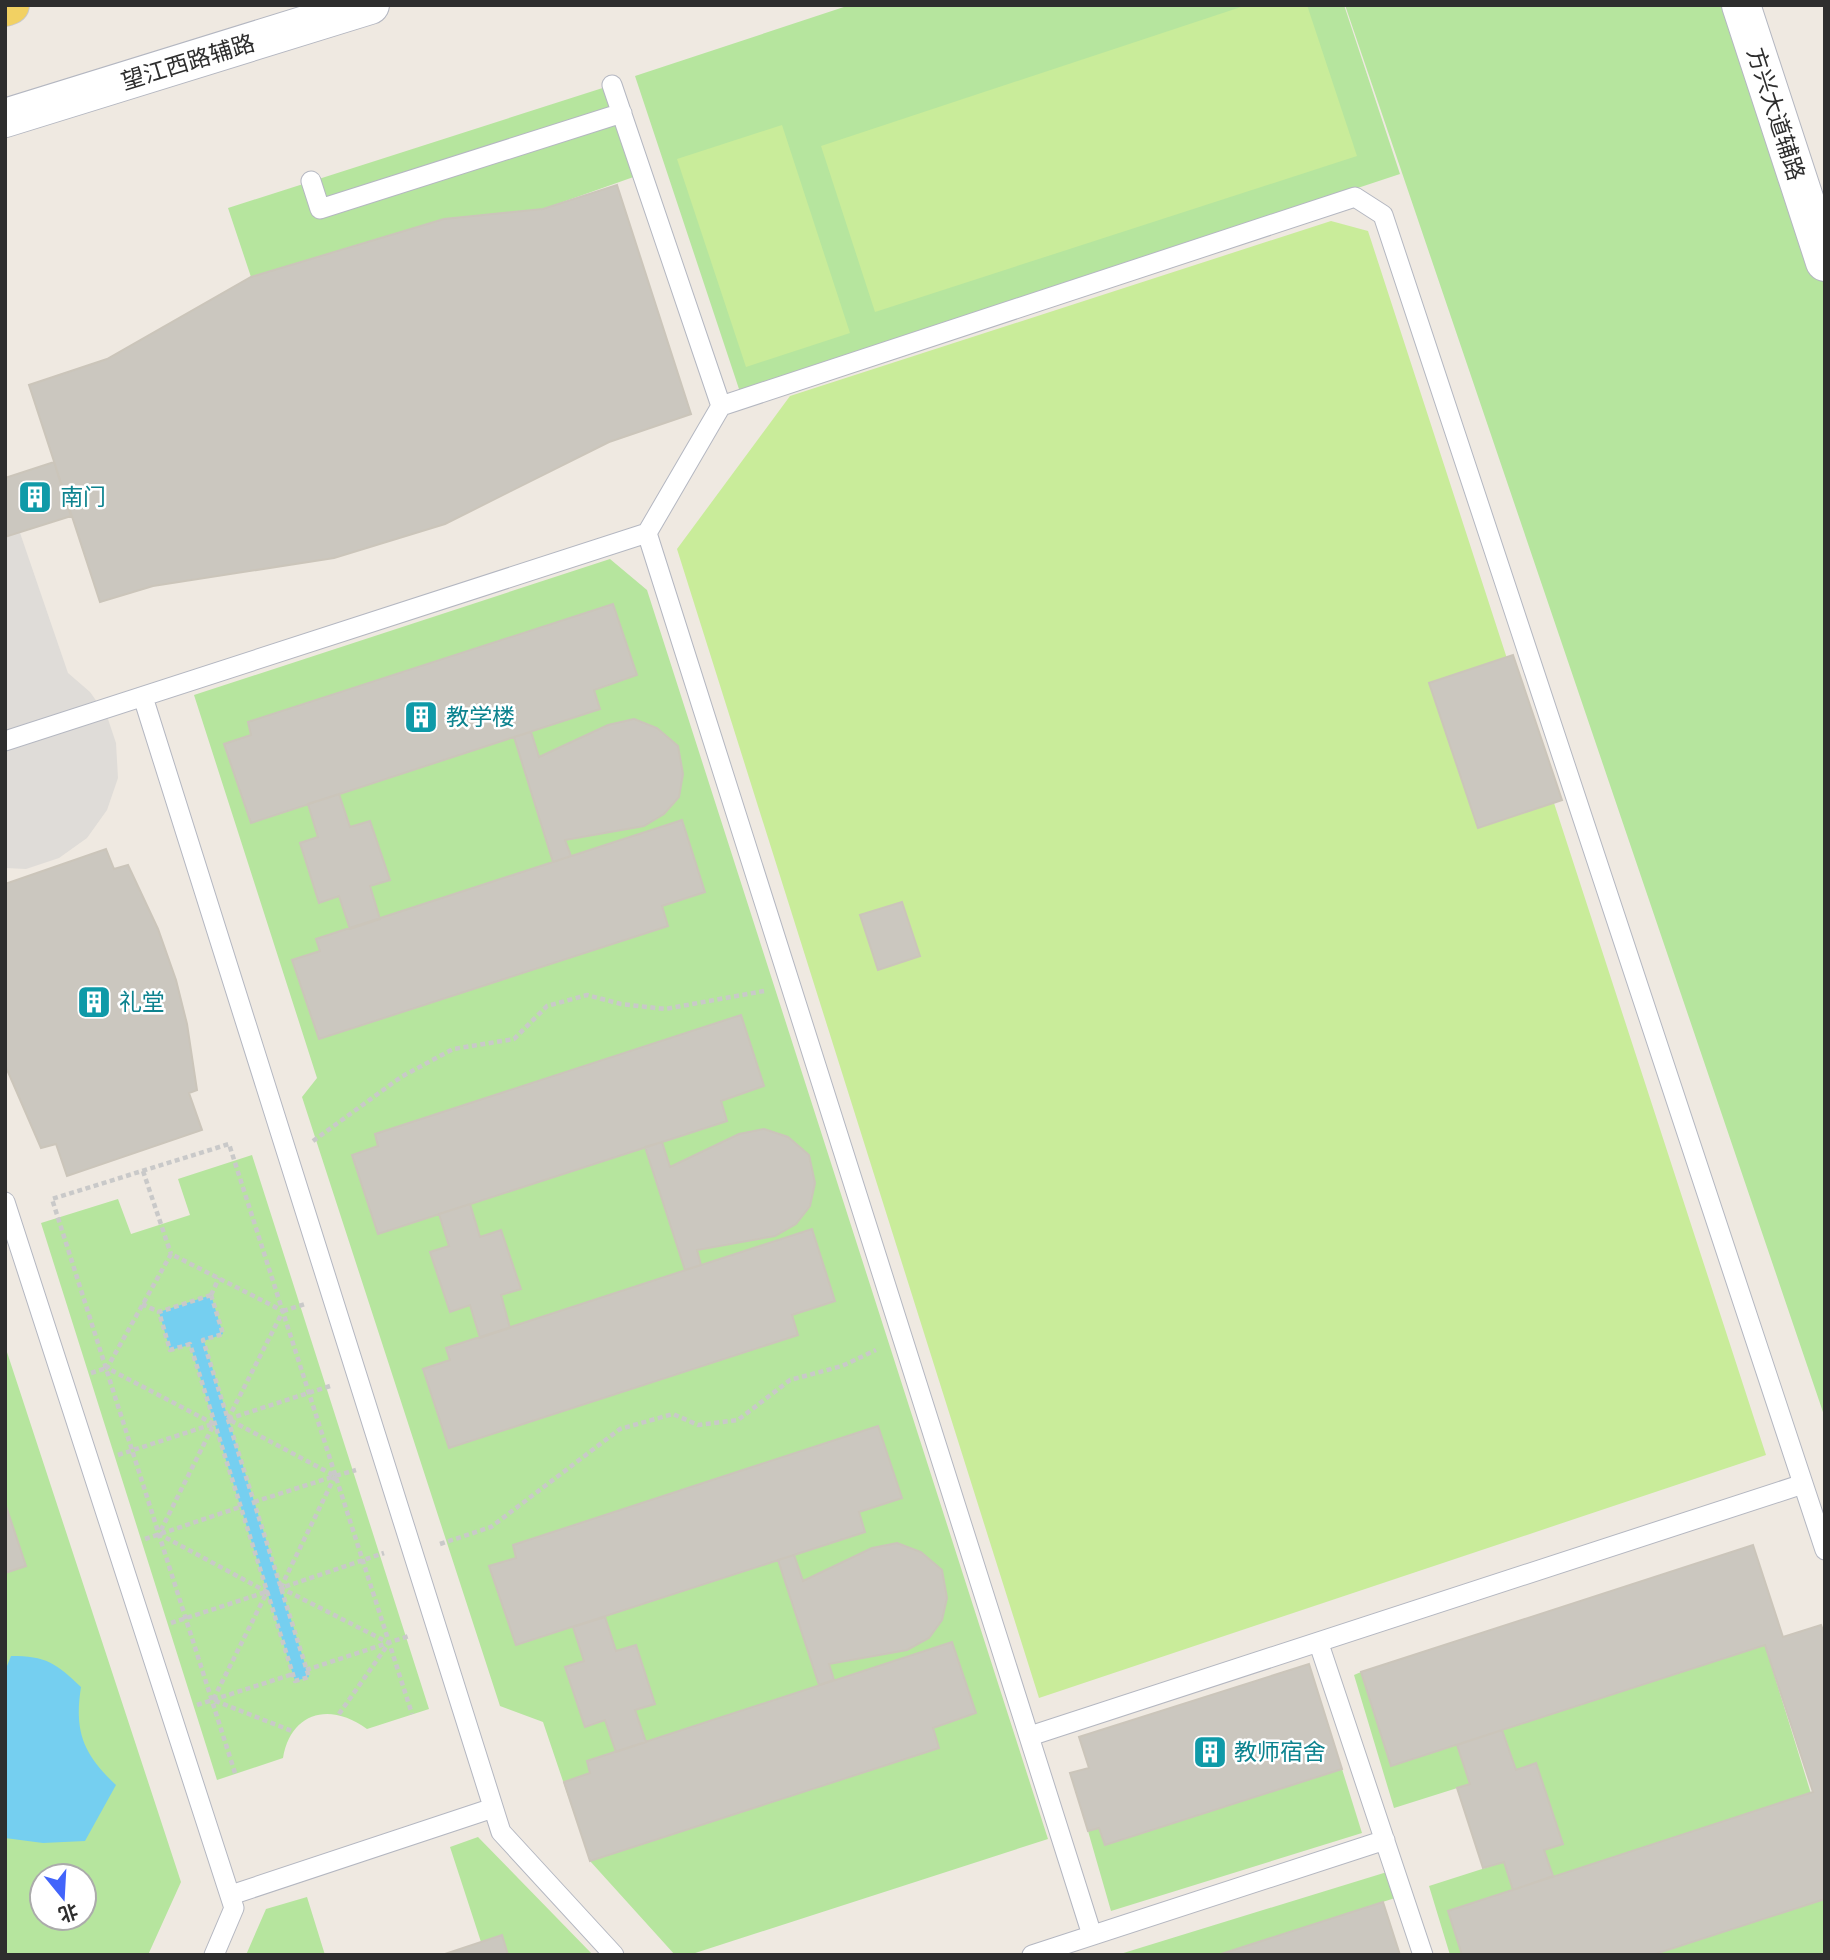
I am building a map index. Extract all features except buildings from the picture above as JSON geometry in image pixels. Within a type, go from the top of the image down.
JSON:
[{"type":"street","name":"望江西路辅路","points":[[5,118],[370,5]]},
{"type":"street","name":"方兴大道辅路","points":[[1741,5],[1825,262]]},
{"type":"lane","points":[[612,85],[721,406]]},
{"type":"lane","points":[[311,181],[320,209],[622,113]]},
{"type":"lane","points":[[5,741],[647,533],[721,406],[1355,197],[1383,215],[1825,1550]]},
{"type":"lane","points":[[647,533],[1092,1935]]},
{"type":"lane","points":[[143,696],[501,1832],[614,1955]]},
{"type":"lane","points":[[5,1202],[231,1895],[234,1908],[214,1955]]},
{"type":"lane","points":[[1030,1736],[1319,1644],[1803,1484]]},
{"type":"lane","points":[[1319,1644],[1423,1955]]},
{"type":"lane","points":[[231,1895],[493,1808]]},
{"type":"lane","points":[[1034,1954],[1385,1840]]},
{"type":"path","points":[[289,1158],[401,1077],[453,1049],[514,1039],[547,1006],[587,995],[621,1004],[664,1009],[732,999],[789,985]]},
{"type":"path","points":[[236,1773],[52,1199],[229,1144],[412,1714]]},
{"type":"path","points":[[143,1171],[171,1254],[283,1311]]},
{"type":"path","points":[[107,1368],[171,1254]]},
{"type":"path","points":[[159,1312],[170,1350],[190,1344],[295,1681],[309,1677],[203,1340],[223,1334],[211,1296],[219,1278]]},
{"type":"path","points":[[142,1304],[159,1312],[211,1296]]},
{"type":"path","points":[[228,1419],[283,1311]]},
{"type":"path","points":[[413,1553],[491,1527],[620,1429],[673,1414],[698,1425],[738,1420],[790,1380],[842,1366],[903,1338]]},
{"type":"path","points":[[107,1368],[214,1424]]},
{"type":"path","points":[[228,1419],[310,1393]]},
{"type":"path","points":[[228,1419],[335,1476]]},
{"type":"path","points":[[90,1464],[214,1424]]},
{"type":"path","points":[[159,1534],[214,1424]]},
{"type":"path","points":[[254,1502],[335,1476]]},
{"type":"path","points":[[281,1588],[335,1476]]},
{"type":"path","points":[[117,1548],[240,1507]]},
{"type":"path","points":[[159,1534],[267,1592]]},
{"type":"path","points":[[281,1588],[362,1560]]},
{"type":"path","points":[[281,1588],[390,1643]]},
{"type":"path","points":[[146,1631],[267,1592]]},
{"type":"path","points":[[213,1700],[267,1592]]},
{"type":"path","points":[[306,1670],[390,1643]]},
{"type":"path","points":[[339,1714],[390,1643]]},
{"type":"path","points":[[172,1713],[293,1674]]},
{"type":"path","points":[[213,1700],[292,1731]]},
{"type":"green space","points":[[850,5],[1344,5],[1400,174],[740,392],[635,76]]},
{"type":"green space","points":[[1247,5],[1307,5],[1357,156],[875,312],[821,146]]},
{"type":"green space","points":[[1345,5],[1741,5],[1825,262],[1825,1418]]},
{"type":"green space","points":[[612,85],[642,174],[543,209],[251,277],[228,208]]},
{"type":"green space","points":[[782,125],[850,333],[746,367],[677,159]]},
{"type":"green space","points":[[1331,221],[1368,231],[1766,1455],[1039,1698],[677,549],[790,396]]},
{"type":"green space","points":[[610,559],[647,590],[1048,1839],[689,1955],[675,1955],[590,1861],[543,1722],[500,1706],[302,1097],[317,1078],[194,695]]},
{"type":"green space","points":[[252,1155],[429,1709],[367,1729],[340,1716],[314,1716],[294,1730],[287,1742],[283,1758],[217,1780],[41,1223],[118,1199],[131,1234],[190,1215],[178,1179]]},
{"type":"green space","points":[[5,1346],[181,1882],[148,1955],[5,1955]]},
{"type":"green space","points":[[1765,1645],[1825,1839],[1825,1955],[1572,1955],[1544,1850],[1563,1843],[1536,1764],[1516,1770],[1502,1730]]},
{"type":"green space","points":[[1361,1672],[1391,1766],[1457,1745],[1470,1784],[1394,1808],[1354,1675]]},
{"type":"green space","points":[[1342,1769],[1362,1833],[1111,1911],[1088,1831],[1099,1828],[1105,1845]]},
{"type":"green space","points":[[478,1837],[593,1955],[508,1955],[502,1935],[481,1942],[450,1847]]},
{"type":"green space","points":[[1504,1862],[1513,1890],[1448,1911],[1462,1955],[1450,1955],[1429,1886]]},
{"type":"green space","points":[[1387,1872],[1395,1898],[1218,1955],[1117,1955]]},
{"type":"green space","points":[[307,1897],[325,1955],[246,1955],[266,1909]]},
{"type":"shaded area","points":[[5,489],[68,673],[90,692],[107,716],[116,743],[118,778],[107,810],[87,838],[59,858],[26,869],[5,868]]},
{"type":"water","points":[[211,1295],[223,1334],[204,1341],[309,1677],[295,1681],[190,1345],[170,1350],[159,1312]]},
{"type":"water","points":[[11,1656],[33,1657],[50,1662],[81,1687],[79,1717],[84,1741],[96,1763],[116,1785],[85,1841],[43,1843],[5,1838],[5,1671]]},
{"type":"place","name":"南门","points":[[35,497]]},
{"type":"place","name":"教学楼","points":[[421,717]]},
{"type":"place","name":"礼堂","points":[[94,1002]]},
{"type":"place","name":"教师宿舍","points":[[1210,1752]]}]
